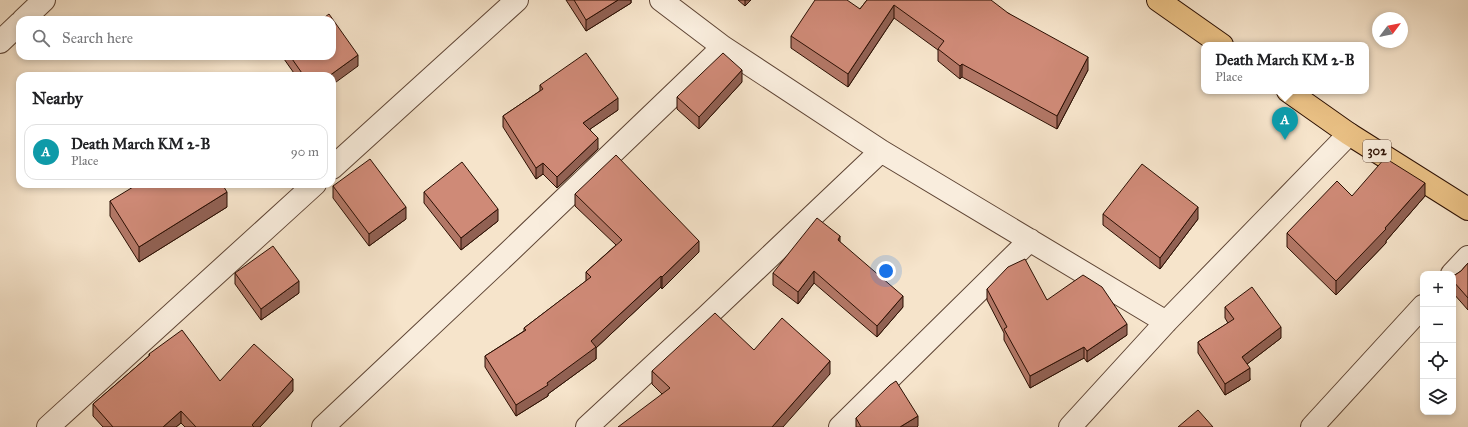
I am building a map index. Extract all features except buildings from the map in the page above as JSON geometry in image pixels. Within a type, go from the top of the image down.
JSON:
[{"type":"main road","points":[[1158,0],[1218,42]]},
{"type":"main road","name":"302","points":[[1292,94],[1349,134],[1468,209]]},
{"type":"street","points":[[27,16],[44,0]]},
{"type":"street","points":[[336,164],[517,0]]},
{"type":"street","points":[[661,0],[723,47],[881,151],[1166,322]]},
{"type":"street","points":[[0,42],[16,27]]},
{"type":"street","points":[[323,427],[723,47]]},
{"type":"street","points":[[1070,427],[1166,322],[1349,134]]},
{"type":"street","points":[[587,427],[707,316],[881,151]]},
{"type":"street","points":[[48,427],[311,188]]},
{"type":"street","points":[[840,427],[1030,240]]},
{"type":"street","points":[[1455,271],[1468,257]]},
{"type":"street","points":[[1312,427],[1422,307]]},
{"type":"place","name":"Death March KM 2-B","points":[[1285,140]]}]
